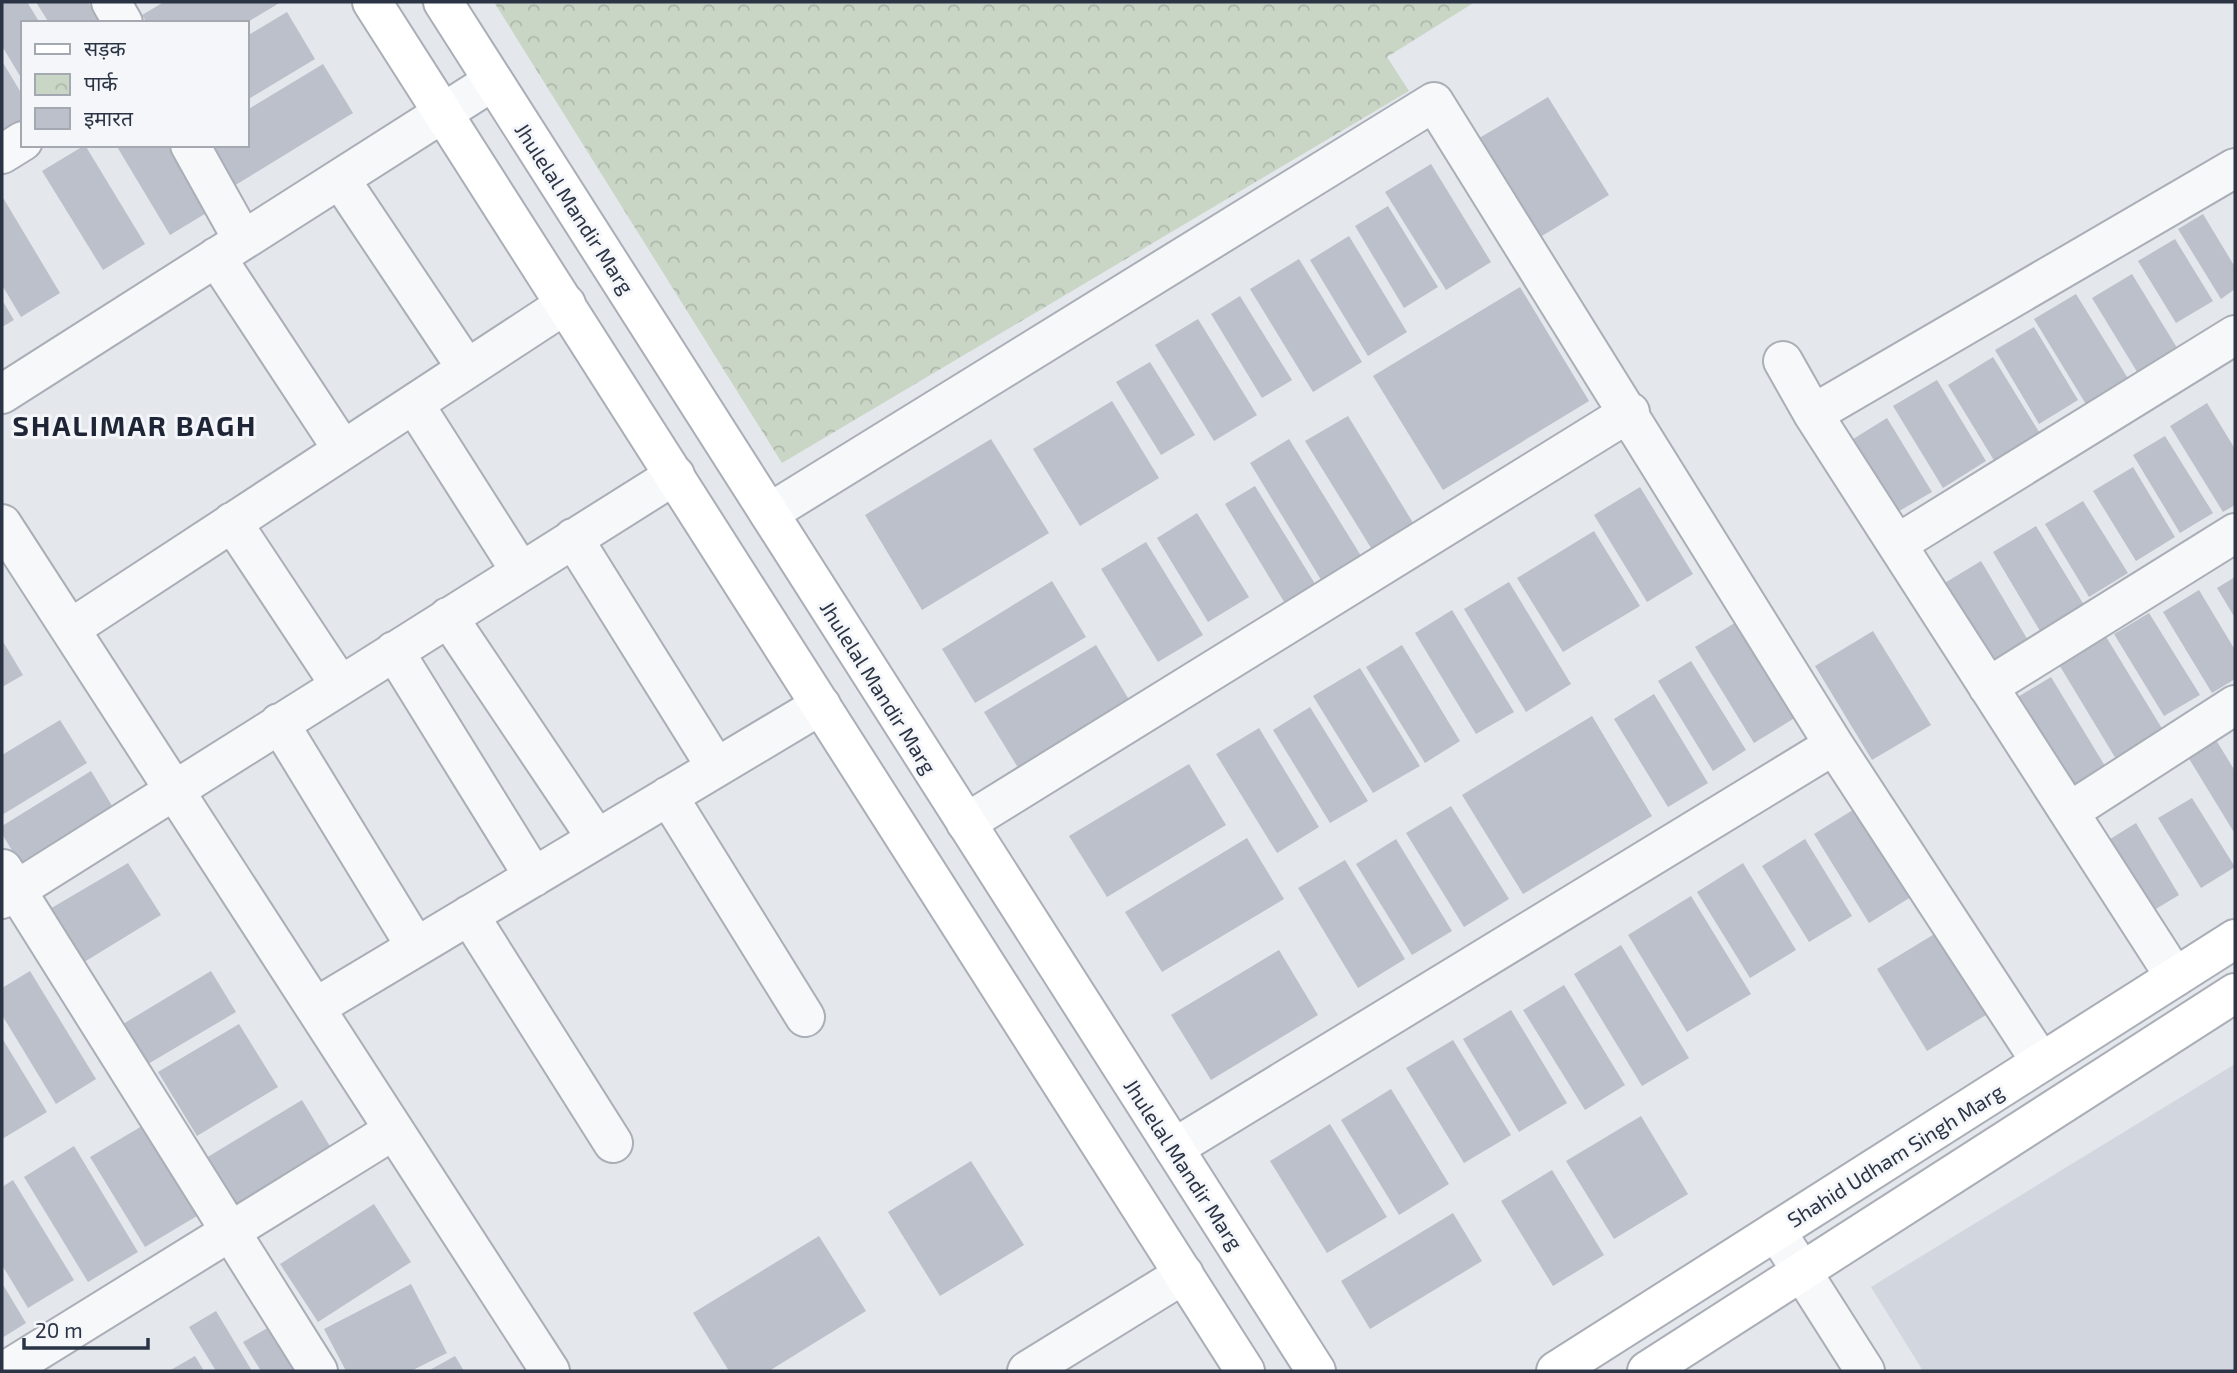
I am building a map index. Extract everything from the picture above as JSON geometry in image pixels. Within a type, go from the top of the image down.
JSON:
[{"type":"street","points":[[111,2],[121,21]]},
{"type":"street","points":[[372,2],[1245,1371]]},
{"type":"street","name":"Jhulelal Mandir Marg","points":[[443,2],[1316,1371]]},
{"type":"street","points":[[2,394],[493,81]]},
{"type":"street","points":[[769,513],[1434,102],[1630,412],[1835,745],[2041,1062]]},
{"type":"street","points":[[2,154],[21,142]]},
{"type":"street","points":[[191,147],[230,249],[343,450]]},
{"type":"street","points":[[1813,414],[2235,168]]},
{"type":"street","points":[[340,178],[467,369]]},
{"type":"street","points":[[70,629],[566,304]]},
{"type":"street","points":[[1897,544],[2235,335]]},
{"type":"street","points":[[1783,361],[1813,414],[2175,977]]},
{"type":"street","points":[[414,404],[521,572]]},
{"type":"street","points":[[966,822],[1630,412]]},
{"type":"street","points":[[318,1371],[6,885],[174,790],[675,475]]},
{"type":"street","points":[[232,522],[340,685]]},
{"type":"street","points":[[2,524],[550,1371]]},
{"type":"street","points":[[1989,687],[2235,533]]},
{"type":"street","points":[[573,538],[716,767]]},
{"type":"street","points":[[449,617],[597,839]]},
{"type":"street","points":[[394,651],[534,877]]},
{"type":"street","points":[[316,1007],[821,705]]},
{"type":"street","points":[[2069,812],[2235,705]]},
{"type":"street","points":[[279,723],[416,947]]},
{"type":"street","points":[[1174,1148],[1835,745]]},
{"type":"street","points":[[668,796],[805,1017]]},
{"type":"street","points":[[469,915],[613,1143]]},
{"type":"street","name":"Shahid Udham Singh Marg","points":[[1556,1371],[2235,939]]},
{"type":"street","points":[[1647,1371],[2235,993]]},
{"type":"street","points":[[5,1371],[394,1130]]},
{"type":"street","points":[[1776,1231],[1865,1371]]},
{"type":"street","points":[[1027,1371],[1184,1274]]},
{"type":"shaded area","points":[[2235,1064],[2235,1371],[1923,1371],[1871,1287]]},
{"type":"green space","points":[[494,2],[1475,2],[1387,57],[1409,91],[782,463]]},
{"type":"building","points":[[2,2],[27,2],[39,21],[21,21],[21,78],[2,46]]},
{"type":"building","points":[[36,2],[88,2],[100,21],[48,21]]},
{"type":"building","points":[[164,2],[281,2],[248,22],[146,21],[142,15]]},
{"type":"building","points":[[287,12],[315,59],[248,99],[248,35]]},
{"type":"building","points":[[2,61],[21,93],[21,125],[2,137]]},
{"type":"building","points":[[323,64],[353,113],[224,192],[197,147],[248,147],[248,109]]},
{"type":"building","points":[[1548,97],[1609,195],[1537,239],[1476,140]]},
{"type":"building","points":[[82,147],[86,147],[145,244],[103,270],[42,171]]},
{"type":"building","points":[[117,147],[169,147],[208,212],[170,235]]},
{"type":"building","points":[[1431,164],[1491,262],[1446,290],[1385,192]]},
{"type":"building","points":[[2,196],[60,293],[21,317],[2,285]]},
{"type":"building","points":[[1388,206],[1438,287],[1404,308],[1355,226]]},
{"type":"building","points":[[2203,214],[2235,267],[2235,289],[2221,299],[2178,229]]},
{"type":"building","points":[[1349,236],[1407,332],[1368,356],[1310,260]]},
{"type":"building","points":[[2175,239],[2213,301],[2176,323],[2138,261]]},
{"type":"building","points":[[1299,259],[1362,362],[1313,392],[1250,289]]},
{"type":"building","points":[[2132,274],[2179,351],[2139,375],[2092,298]]},
{"type":"building","points":[[1520,287],[1589,401],[1443,490],[1373,376]]},
{"type":"building","points":[[2076,294],[2129,380],[2087,406],[2034,319]]},
{"type":"building","points":[[1240,296],[1292,380],[1262,398],[1211,314]]},
{"type":"building","points":[[2,300],[14,320],[2,327]]},
{"type":"building","points":[[1198,319],[1257,415],[1214,441],[1155,345]]},
{"type":"building","points":[[2034,327],[2078,400],[2039,424],[1995,350]]},
{"type":"building","points":[[1993,357],[2044,440],[1998,467],[1948,385]]},
{"type":"building","points":[[1150,362],[1195,435],[1161,455],[1116,382]]},
{"type":"building","points":[[1937,380],[1986,461],[1943,488],[1893,406]]},
{"type":"building","points":[[1112,401],[1159,478],[1080,526],[1033,449]]},
{"type":"building","points":[[2207,403],[2235,449],[2235,505],[2223,512],[2170,426]]},
{"type":"building","points":[[1348,416],[1418,531],[1376,556],[1305,441]]},
{"type":"building","points":[[1887,418],[1932,492],[1894,514],[1850,441]]},
{"type":"building","points":[[2165,436],[2213,513],[2180,533],[2133,455]]},
{"type":"building","points":[[991,439],[1049,533],[922,610],[865,515]]},
{"type":"building","points":[[1289,439],[1366,564],[1326,588],[1250,463]]},
{"type":"building","points":[[2133,467],[2175,537],[2136,561],[2093,491]]},
{"type":"building","points":[[1255,486],[1320,592],[1289,610],[1225,504]]},
{"type":"building","points":[[1640,487],[1693,574],[1647,602],[1594,515]]},
{"type":"building","points":[[2083,501],[2128,573],[2089,597],[2045,524]]},
{"type":"building","points":[[1197,513],[1249,597],[1208,622],[1157,538]]},
{"type":"building","points":[[2036,526],[2084,605],[2040,631],[1993,552]]},
{"type":"building","points":[[1594,531],[1640,606],[1563,652],[1517,578]]},
{"type":"building","points":[[1146,542],[1203,635],[1158,662],[1101,569]]},
{"type":"building","points":[[1981,561],[2032,647],[1990,672],[1938,587]]},
{"type":"building","points":[[2235,577],[2235,618],[2217,588]]},
{"type":"building","points":[[1052,581],[1086,637],[975,703],[942,649]]},
{"type":"building","points":[[1509,582],[1571,684],[1526,712],[1464,609]]},
{"type":"building","points":[[2199,590],[2235,650],[2235,679],[2212,693],[2163,612]]},
{"type":"building","points":[[1452,610],[1514,712],[1476,734],[1415,633]]},
{"type":"building","points":[[2149,613],[2200,695],[2164,716],[2114,634]]},
{"type":"building","points":[[1743,618],[1801,714],[1754,743],[1695,647]]},
{"type":"building","points":[[1873,631],[1931,725],[1872,760],[1815,666]]},
{"type":"building","points":[[2105,635],[2166,735],[2119,764],[2058,663]]},
{"type":"building","points":[[2,640],[23,675],[2,687]]},
{"type":"building","points":[[1096,645],[1131,703],[1020,771],[984,712]]},
{"type":"building","points":[[1402,645],[1460,741],[1425,763],[1366,667]]},
{"type":"building","points":[[1691,661],[1746,750],[1713,771],[1658,681]]},
{"type":"building","points":[[1360,668],[1420,766],[1373,793],[1313,696]]},
{"type":"building","points":[[2051,677],[2105,766],[2065,790],[2011,701]]},
{"type":"building","points":[[1654,694],[1708,783],[1668,807],[1614,719]]},
{"type":"building","points":[[1310,707],[1368,801],[1330,823],[1273,730]]},
{"type":"building","points":[[1592,716],[1652,816],[1523,894],[1462,795]]},
{"type":"building","points":[[60,720],[87,763],[2,815],[2,755]]},
{"type":"building","points":[[1259,728],[1319,827],[1277,853],[1216,754]]},
{"type":"building","points":[[2216,740],[2235,771],[2235,834],[2188,757]]},
{"type":"building","points":[[1189,764],[1226,825],[1107,897],[1069,836]]},
{"type":"building","points":[[91,771],[117,814],[24,870],[2,834],[2,826]]},
{"type":"building","points":[[2192,798],[2235,867],[2201,888],[2158,818]]},
{"type":"building","points":[[1451,806],[1509,899],[1464,927],[1406,833]]},
{"type":"building","points":[[1856,808],[1911,897],[1869,923],[1814,834]]},
{"type":"building","points":[[2136,823],[2179,895],[2146,915],[2102,844]]},
{"type":"building","points":[[1247,838],[1284,899],[1162,972],[1125,912]]},
{"type":"building","points":[[1396,839],[1452,931],[1412,955],[1356,864]]},
{"type":"building","points":[[1805,839],[1852,916],[1809,942],[1762,866]]},
{"type":"building","points":[[1345,860],[1405,959],[1358,988],[1298,888]]},
{"type":"building","points":[[128,863],[161,915],[76,967],[43,913]]},
{"type":"building","points":[[1743,863],[1796,950],[1750,978],[1697,892]]},
{"type":"building","points":[[1691,896],[1751,994],[1687,1032],[1628,935]]},
{"type":"building","points":[[1936,933],[1986,1015],[1927,1051],[1877,969]]},
{"type":"building","points":[[1621,945],[1689,1058],[1642,1086],[1574,974]]},
{"type":"building","points":[[1279,950],[1318,1015],[1211,1080],[1171,1015]]},
{"type":"building","points":[[30,971],[96,1079],[56,1104],[2,1015],[2,988]]},
{"type":"building","points":[[211,971],[236,1012],[148,1064],[123,1024]]},
{"type":"building","points":[[1564,985],[1625,1085],[1585,1110],[1523,1010]]},
{"type":"building","points":[[1511,1010],[1567,1103],[1519,1132],[1463,1039]]},
{"type":"building","points":[[239,1024],[278,1087],[197,1136],[158,1072]]},
{"type":"building","points":[[2,1038],[47,1112],[2,1139]]},
{"type":"building","points":[[1453,1040],[1511,1135],[1464,1163],[1406,1068]]},
{"type":"building","points":[[1391,1089],[1449,1184],[1399,1215],[1341,1120]]},
{"type":"building","points":[[302,1100],[334,1153],[233,1214],[201,1161]]},
{"type":"building","points":[[1641,1116],[1688,1194],[1614,1239],[1566,1161]]},
{"type":"building","points":[[147,1123],[202,1213],[145,1247],[90,1157]]},
{"type":"building","points":[[1330,1124],[1387,1217],[1327,1253],[1270,1161]]},
{"type":"building","points":[[74,1146],[138,1252],[88,1282],[24,1177]]},
{"type":"building","points":[[971,1161],[1024,1245],[940,1296],[888,1212]]},
{"type":"building","points":[[1552,1170],[1604,1255],[1553,1286],[1501,1201]]},
{"type":"building","points":[[13,1180],[74,1280],[28,1308],[2,1265],[2,1187]]},
{"type":"building","points":[[374,1204],[411,1262],[318,1322],[280,1264]]},
{"type":"building","points":[[1453,1213],[1482,1261],[1370,1329],[1341,1281]]},
{"type":"building","points":[[819,1236],[866,1311],[769,1371],[729,1371],[693,1313]]},
{"type":"building","points":[[2,1283],[26,1323],[2,1338]]},
{"type":"building","points":[[411,1284],[447,1353],[411,1371],[346,1371],[324,1329]]},
{"type":"building","points":[[216,1311],[252,1371],[216,1371],[189,1327]]},
{"type":"building","points":[[271,1326],[298,1371],[261,1371],[243,1342]]},
{"type":"building","points":[[195,1356],[204,1371],[169,1371]]},
{"type":"building","points":[[455,1356],[464,1371],[428,1371]]},
{"type":"district","name":"SHALIMAR BAGH","points":[[135,425]]}]
